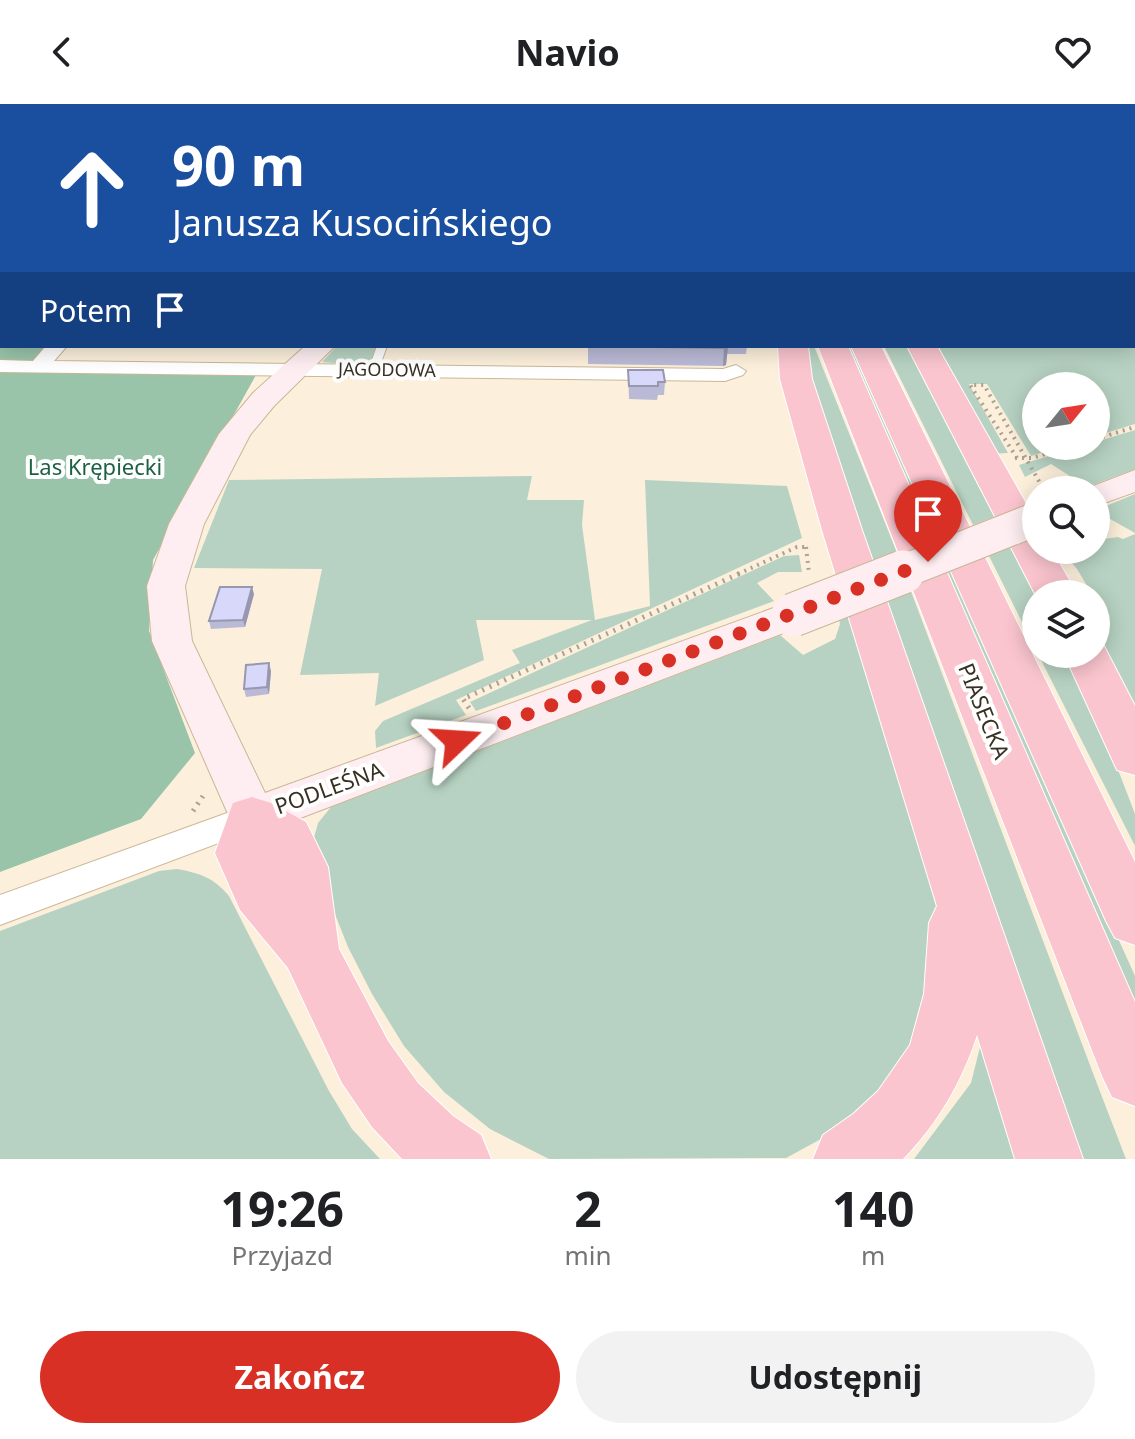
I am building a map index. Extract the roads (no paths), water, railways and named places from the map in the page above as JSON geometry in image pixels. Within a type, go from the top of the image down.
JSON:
[{"type":"highway","points":[[793,348],[796,379],[806,416],[956,884],[1049,1159]]},
{"type":"highway","name":"PIASECKA","points":[[834,348],[1135,1076]]},
{"type":"highway","name":"PIASECKA","points":[[867,348],[1135,921]]},
{"type":"highway","points":[[924,348],[1048,580]]},
{"type":"highway","points":[[1094,668],[1135,757]]},
{"type":"highway","points":[[252,817],[242,853],[260,894],[310,951],[365,1062],[395,1105],[429,1139],[457,1159]]},
{"type":"highway","points":[[847,1159],[891,1124],[917,1094],[940,1054],[956,998],[959,955],[956,884]]},
{"type":"street","points":[[38,367],[55,348]]},
{"type":"street","points":[[252,817],[172,641],[166,613],[166,587],[178,544],[233,438],[260,403],[309,358]]},
{"type":"street","name":"JAGODOWA","points":[[0,366],[309,358],[373,371],[725,375],[736,371]]},
{"type":"street","points":[[1110,490],[1135,480]]},
{"type":"street","name":"PODLEŚNA","points":[[0,910],[793,615],[1022,525]]},
{"type":"lane","points":[[373,371],[381,348]]},
{"type":"park label","name":"Las Krępiecki","points":[[95,467]]}]
